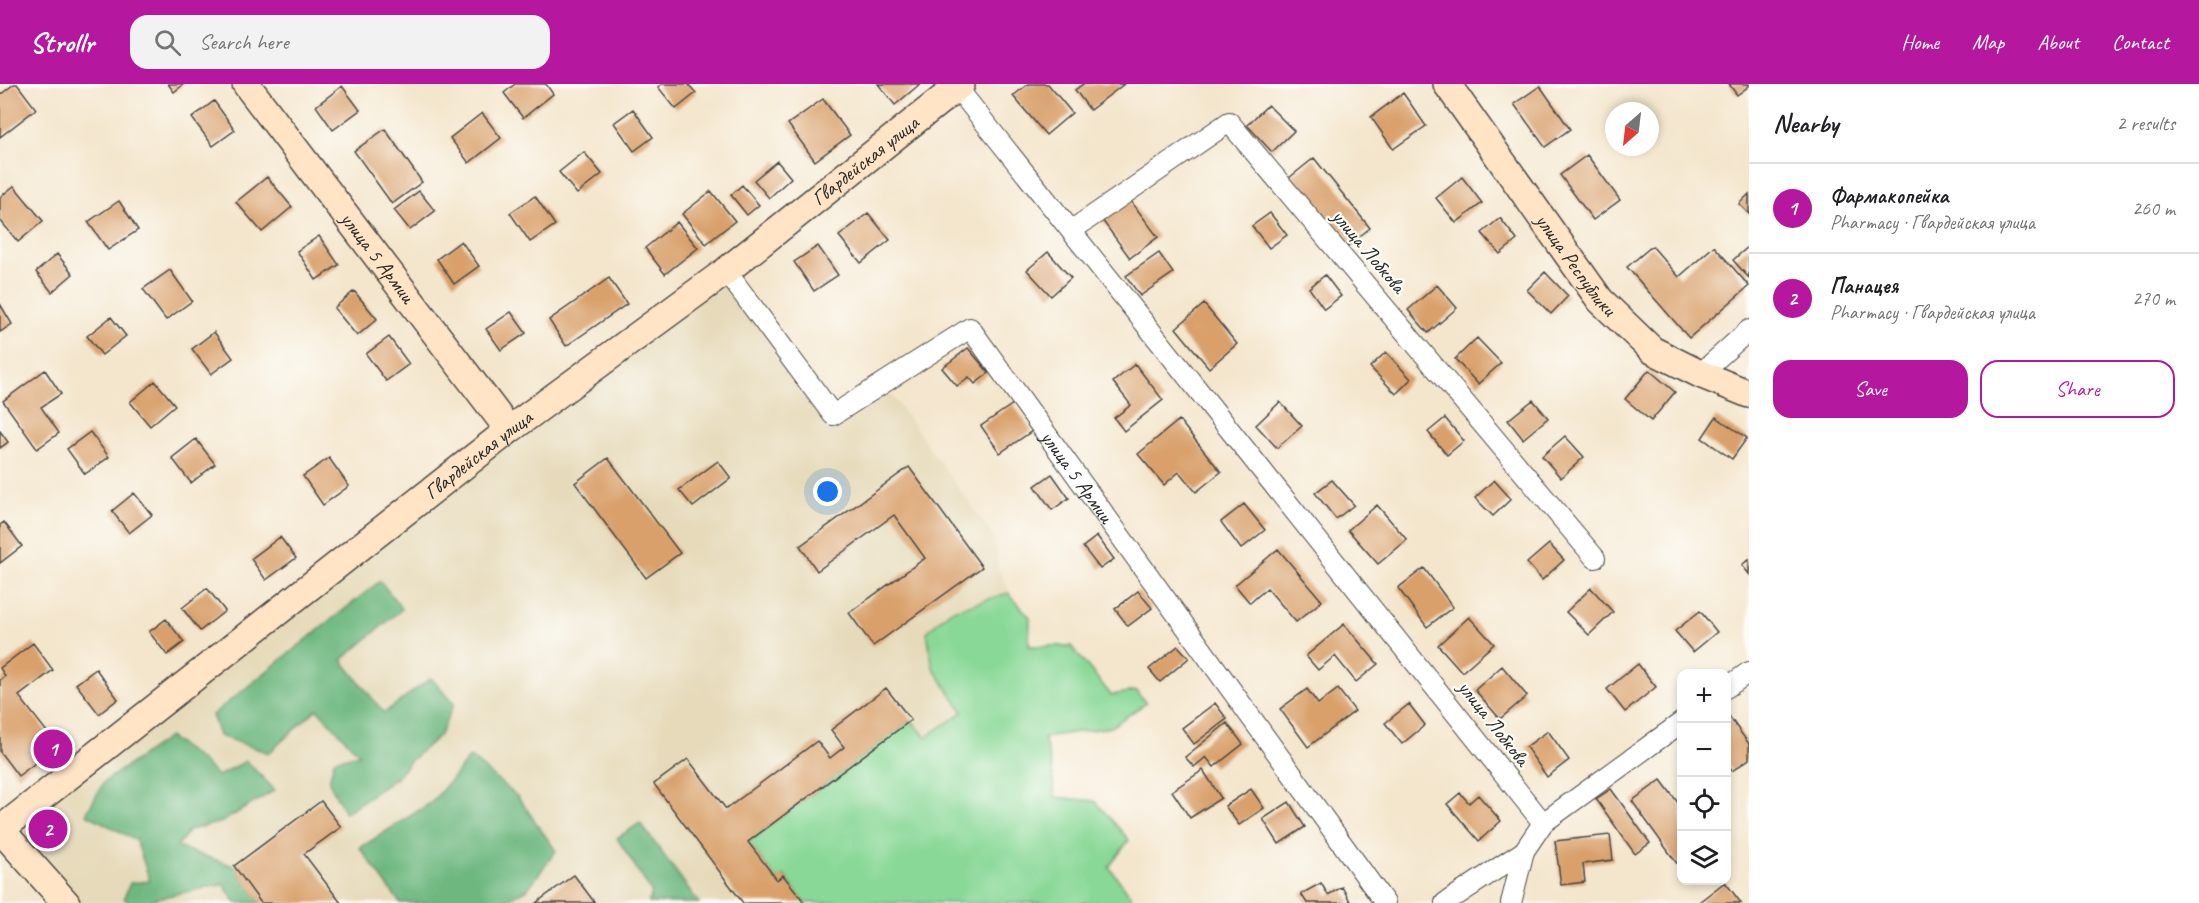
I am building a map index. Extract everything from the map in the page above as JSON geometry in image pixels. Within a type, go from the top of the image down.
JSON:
[{"type":"main road","name":"улица 5 Армии","points":[[246,84],[509,430]]},
{"type":"main road","name":"улица Республики","points":[[1447,84],[1600,300],[1652,350],[1700,374],[1749,394]]},
{"type":"main road","name":"Гвардейская улица","points":[[0,830],[509,430],[726,272],[957,85]]},
{"type":"main road","points":[[0,830],[66,903]]},
{"type":"street","name":"улица Лобкова","points":[[957,85],[1543,823]]},
{"type":"street","name":"улица Лобкова","points":[[1072,230],[1229,122],[1595,558]]},
{"type":"street","name":"улица 5 Армии","points":[[726,272],[833,415],[970,327],[1385,903]]},
{"type":"street","points":[[1700,374],[1749,330]]},
{"type":"street","points":[[1731,685],[1749,672]]},
{"type":"street","points":[[1511,903],[1524,851],[1543,823],[1681,723]]},
{"type":"street","points":[[1445,903],[1524,851]]},
{"type":"shaded area","points":[[726,271],[833,415],[883,383],[995,539],[998,567],[1013,598],[933,668],[963,712],[926,737],[911,721],[748,842],[776,879],[783,875],[805,903],[66,903],[1,830]]},
{"type":"green space","points":[[380,581],[402,609],[342,660],[384,713],[431,678],[454,704],[440,735],[410,761],[396,778],[345,813],[329,782],[334,760],[359,754],[317,709],[269,753],[219,736],[212,715]]},
{"type":"green space","points":[[1008,593],[1030,617],[1029,646],[1071,646],[1111,695],[1136,691],[1146,703],[1111,727],[1044,737],[1052,769],[1055,797],[1095,801],[1129,840],[1109,867],[1136,903],[805,903],[784,875],[777,880],[748,842],[911,720],[926,737],[963,712],[933,668],[927,632],[950,611]]},
{"type":"green space","points":[[169,737],[218,776],[246,761],[275,790],[222,822],[189,830],[177,847],[234,866],[261,903],[236,903],[223,884],[154,899],[148,903],[129,903],[124,898],[130,883],[150,881],[136,840],[86,814],[104,782]]},
{"type":"green space","points":[[470,757],[518,797],[556,851],[527,890],[499,903],[400,903],[360,848],[432,802]]},
{"type":"green space","points":[[640,823],[699,903],[648,903],[652,893],[617,838]]},
{"type":"building","points":[[17,84],[36,109],[0,137],[0,95]]},
{"type":"building","points":[[168,84],[184,84],[174,92]]},
{"type":"building","points":[[515,84],[546,84],[553,94],[523,118],[504,93]]},
{"type":"building","points":[[662,84],[688,84],[696,93],[676,109],[658,87]]},
{"type":"building","points":[[878,84],[920,84],[895,105]]},
{"type":"building","points":[[1028,84],[1048,84],[1072,113],[1046,135],[1013,96]]},
{"type":"building","points":[[1083,84],[1124,84],[1090,110],[1075,90]]},
{"type":"building","points":[[1729,84],[1749,84],[1749,86],[1737,95]]},
{"type":"building","points":[[342,86],[360,110],[333,130],[316,106]]},
{"type":"building","points":[[1540,86],[1570,129],[1545,147],[1514,104]]},
{"type":"building","points":[[1403,93],[1426,126],[1393,149],[1371,117]]},
{"type":"building","points":[[823,99],[850,135],[815,161],[788,124]]},
{"type":"building","points":[[214,101],[235,130],[213,146],[192,118]]},
{"type":"building","points":[[1268,105],[1294,131],[1272,152],[1247,125]]},
{"type":"building","points":[[633,109],[653,137],[634,151],[614,123]]},
{"type":"building","points":[[482,113],[501,138],[469,163],[450,138]]},
{"type":"building","points":[[385,129],[422,182],[392,204],[354,151]]},
{"type":"building","points":[[584,152],[602,174],[577,194],[559,172]]},
{"type":"building","points":[[1587,155],[1620,200],[1593,220],[1560,175]]},
{"type":"building","points":[[1314,158],[1370,228],[1345,248],[1289,178]]},
{"type":"building","points":[[777,161],[791,178],[769,198],[754,180]]},
{"type":"building","points":[[267,177],[292,207],[262,232],[236,202]]},
{"type":"building","points":[[1462,177],[1482,203],[1456,223],[1436,198]]},
{"type":"building","points":[[742,185],[759,205],[747,215],[731,195]]},
{"type":"building","points":[[14,186],[43,221],[18,242],[0,220],[0,197]]},
{"type":"building","points":[[419,191],[435,211],[410,230],[394,210]]},
{"type":"building","points":[[711,191],[735,221],[706,244],[682,214]]},
{"type":"building","points":[[1749,194],[1749,214],[1739,204]]},
{"type":"building","points":[[535,196],[555,225],[530,242],[510,213]]},
{"type":"building","points":[[1130,200],[1158,237],[1130,258],[1102,220]]},
{"type":"building","points":[[119,201],[138,230],[108,250],[88,222]]},
{"type":"building","points":[[868,213],[890,240],[861,263],[839,236]]},
{"type":"building","points":[[1270,213],[1287,235],[1269,248],[1252,226]]},
{"type":"building","points":[[1500,218],[1517,240],[1500,254],[1482,233]]},
{"type":"building","points":[[677,222],[698,248],[665,274],[645,248]]},
{"type":"building","points":[[319,236],[339,265],[316,280],[297,251]]},
{"type":"building","points":[[461,241],[479,266],[454,284],[437,259]]},
{"type":"building","points":[[818,246],[838,275],[814,291],[794,262]]},
{"type":"building","points":[[1652,246],[1679,277],[1714,246],[1749,286],[1689,338],[1627,267]]},
{"type":"building","points":[[1749,246],[1749,278],[1733,260]]},
{"type":"building","points":[[1048,252],[1071,278],[1051,296],[1027,270]]},
{"type":"building","points":[[1159,253],[1173,273],[1140,296],[1126,276]]},
{"type":"building","points":[[57,254],[73,274],[52,292],[36,272]]},
{"type":"building","points":[[170,270],[192,301],[166,320],[143,289]]},
{"type":"building","points":[[1545,272],[1568,296],[1551,314],[1527,290]]},
{"type":"building","points":[[1325,275],[1341,296],[1324,309],[1309,288]]},
{"type":"building","points":[[609,278],[627,304],[566,346],[549,320]]},
{"type":"building","points":[[1437,285],[1457,308],[1428,333],[1408,310]]},
{"type":"building","points":[[354,291],[377,319],[357,336],[334,308]]},
{"type":"building","points":[[0,304],[12,324],[0,332]]},
{"type":"building","points":[[1204,304],[1237,344],[1209,368],[1176,328]]},
{"type":"building","points":[[511,312],[526,333],[501,350],[486,329]]},
{"type":"building","points":[[111,317],[126,336],[102,355],[87,336]]},
{"type":"building","points":[[214,332],[233,358],[211,374],[192,349]]},
{"type":"building","points":[[389,337],[409,364],[386,381],[366,354]]},
{"type":"building","points":[[1477,338],[1501,363],[1478,384],[1455,359]]},
{"type":"building","points":[[968,348],[989,373],[975,384],[969,377],[957,386],[942,368]]},
{"type":"building","points":[[1386,352],[1411,379],[1396,394],[1370,367]]},
{"type":"building","points":[[1135,364],[1163,400],[1124,431],[1114,418],[1131,405],[1113,382]]},
{"type":"building","points":[[45,370],[61,394],[41,407],[59,433],[37,449],[3,401]]},
{"type":"building","points":[[1649,370],[1675,392],[1651,421],[1625,399]]},
{"type":"building","points":[[155,381],[175,405],[150,426],[130,402]]},
{"type":"building","points":[[1533,400],[1548,418],[1523,439],[1508,420]]},
{"type":"building","points":[[1280,402],[1302,426],[1277,448],[1256,425]]},
{"type":"building","points":[[1013,404],[1032,431],[1000,453],[981,426]]},
{"type":"building","points":[[1716,417],[1747,438],[1732,459],[1702,438]]},
{"type":"building","points":[[1445,418],[1464,441],[1447,455],[1428,432]]},
{"type":"building","points":[[1179,420],[1221,472],[1196,492],[1179,472],[1164,485],[1138,454]]},
{"type":"building","points":[[0,431],[8,442],[0,448]]},
{"type":"building","points":[[90,432],[109,457],[85,474],[67,449]]},
{"type":"building","points":[[1565,436],[1584,457],[1561,478],[1542,456]]},
{"type":"building","points":[[196,439],[215,464],[191,483],[172,458]]},
{"type":"building","points":[[329,458],[349,486],[323,505],[303,476]]},
{"type":"building","points":[[608,458],[680,553],[646,578],[575,483]]},
{"type":"building","points":[[718,461],[731,478],[693,507],[679,490]]},
{"type":"building","points":[[909,467],[982,567],[873,646],[849,613],[925,558],[894,515],[817,571],[800,546]]},
{"type":"building","points":[[1052,474],[1069,498],[1052,510],[1035,486]]},
{"type":"building","points":[[1332,480],[1354,505],[1336,519],[1315,493]]},
{"type":"building","points":[[1494,480],[1511,499],[1493,516],[1475,498]]},
{"type":"building","points":[[134,493],[152,515],[129,533],[112,511]]},
{"type":"building","points":[[1244,504],[1265,530],[1241,549],[1221,522]]},
{"type":"building","points":[[1377,505],[1407,540],[1378,564],[1348,530]]},
{"type":"building","points":[[4,522],[22,546],[0,563],[0,525]]},
{"type":"building","points":[[1097,536],[1114,559],[1100,569],[1083,547]]},
{"type":"building","points":[[280,537],[296,558],[266,580],[251,559]]},
{"type":"building","points":[[1549,544],[1564,560],[1542,580],[1527,563]]},
{"type":"building","points":[[1278,549],[1322,601],[1296,622],[1267,588],[1250,603],[1235,585]]},
{"type":"building","points":[[1749,559],[1749,574],[1742,565]]},
{"type":"building","points":[[1424,568],[1453,607],[1427,627],[1398,588]]},
{"type":"building","points":[[207,588],[225,611],[200,631],[182,608]]},
{"type":"building","points":[[1591,588],[1613,612],[1589,635],[1566,612]]},
{"type":"building","points":[[1138,591],[1152,608],[1128,626],[1115,609]]},
{"type":"building","points":[[1700,611],[1717,632],[1693,652],[1675,631]]},
{"type":"building","points":[[1469,617],[1494,644],[1462,672],[1438,645]]},
{"type":"building","points":[[166,619],[184,642],[167,655],[149,632]]},
{"type":"building","points":[[1344,624],[1378,664],[1356,682],[1335,656],[1318,670],[1306,656]]},
{"type":"building","points":[[33,643],[53,670],[19,696],[58,746],[18,776],[0,752],[0,680],[5,676],[0,668]]},
{"type":"building","points":[[1178,646],[1189,658],[1160,682],[1149,669]]},
{"type":"building","points":[[1638,664],[1656,687],[1625,712],[1607,689]]},
{"type":"building","points":[[1502,666],[1527,696],[1500,719],[1475,690]]},
{"type":"building","points":[[96,669],[118,699],[99,714],[76,684]]},
{"type":"building","points":[[886,688],[911,720],[748,842],[777,880],[783,875],[805,903],[743,903],[654,784],[688,759],[726,809],[817,741],[830,758],[844,747],[831,730]]},
{"type":"building","points":[[1307,689],[1318,704],[1338,689],[1355,711],[1308,747],[1280,709]]},
{"type":"building","points":[[1215,703],[1227,719],[1194,744],[1182,728]]},
{"type":"building","points":[[1409,704],[1425,725],[1402,744],[1385,723]]},
{"type":"building","points":[[1731,719],[1749,744],[1749,759],[1732,771]]},
{"type":"building","points":[[1227,723],[1243,744],[1214,767],[1206,757],[1194,767],[1185,757]]},
{"type":"building","points":[[1548,731],[1569,760],[1547,777],[1526,747]]},
{"type":"building","points":[[1203,770],[1221,798],[1190,818],[1172,791]]},
{"type":"building","points":[[1661,780],[1677,801],[1677,864],[1632,801]]},
{"type":"building","points":[[1251,789],[1264,808],[1239,825],[1225,806]]},
{"type":"building","points":[[1611,789],[1650,843],[1635,854],[1596,799]]},
{"type":"building","points":[[1460,793],[1469,803],[1478,795],[1501,821],[1479,841],[1447,804]]},
{"type":"building","points":[[321,801],[341,827],[304,854],[341,903],[261,903],[234,866]]},
{"type":"building","points":[[1289,802],[1305,827],[1279,844],[1263,819]]},
{"type":"building","points":[[1610,835],[1613,860],[1583,864],[1585,882],[1561,885],[1555,841]]},
{"type":"building","points":[[574,875],[595,903],[536,903]]},
{"type":"building","points":[[1321,883],[1328,895],[1342,887],[1351,903],[1307,903],[1301,894]]},
{"type":"building","points":[[1721,885],[1727,885],[1741,903],[1700,903]]},
{"type":"place","name":"Фармакопейка","points":[[53,749]]},
{"type":"place","name":"Панацея","points":[[48,829]]}]
